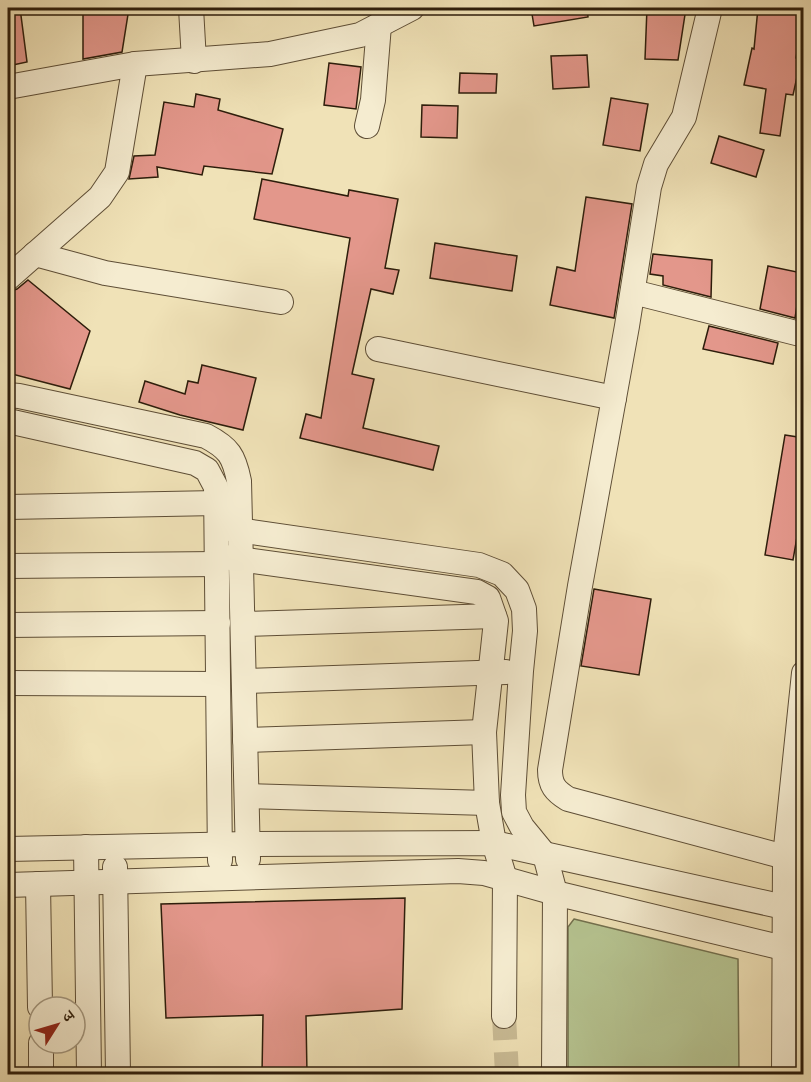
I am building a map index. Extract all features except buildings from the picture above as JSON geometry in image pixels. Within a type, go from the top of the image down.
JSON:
[{"type":"street","points":[[191,8],[194,61]]},
{"type":"street","points":[[8,87],[135,64],[270,54],[360,35],[412,8]]},
{"type":"street","points":[[710,8],[684,117],[656,164],[652,176],[578,597],[550,782],[556,792],[568,799],[794,859]]},
{"type":"street","points":[[367,126],[373,100],[379,25]]},
{"type":"street","points":[[8,278],[100,197],[117,172],[135,64]]},
{"type":"street","points":[[35,254],[105,273],[281,303]]},
{"type":"street","points":[[633,292],[804,335]]},
{"type":"street","points":[[378,349],[614,398]]},
{"type":"street","points":[[8,395],[206,436],[220,444],[235,462],[239,481],[241,531],[225,560],[218,622],[221,877]]},
{"type":"street","points":[[8,421],[195,463],[207,470],[216,487],[217,527],[243,624],[248,876]]},
{"type":"street","points":[[8,507],[217,503]]},
{"type":"street","points":[[217,527],[479,565],[502,574],[517,590],[524,609],[525,631],[513,795],[514,812],[522,826],[546,855],[555,893],[554,1074]]},
{"type":"street","points":[[8,566],[225,560],[477,592],[488,598],[496,621],[484,732],[487,803],[494,843],[505,879],[504,1016]]},
{"type":"street","points":[[243,624],[494,616]]},
{"type":"street","points":[[8,625],[218,622]]},
{"type":"street","points":[[244,681],[521,671]]},
{"type":"street","points":[[784,1074],[794,951],[794,859],[804,673]]},
{"type":"street","points":[[8,683],[219,684]]},
{"type":"street","points":[[245,740],[484,732]]},
{"type":"street","points":[[247,796],[487,803]]},
{"type":"street","points":[[8,849],[220,844],[494,843],[794,908]]},
{"type":"street","points":[[114,846],[118,1074]]},
{"type":"street","points":[[86,847],[89,1074]]},
{"type":"street","points":[[8,885],[248,876],[458,871],[484,873],[555,893],[794,951]]},
{"type":"street","points":[[38,884],[40,995]]},
{"type":"street","points":[[41,1055],[41,1074]]},
{"type":"green space","points":[[574,919],[738,959],[739,1074],[568,1074],[568,927]]},
{"type":"tunnel","points":[[504,1016],[507,1074]]}]
